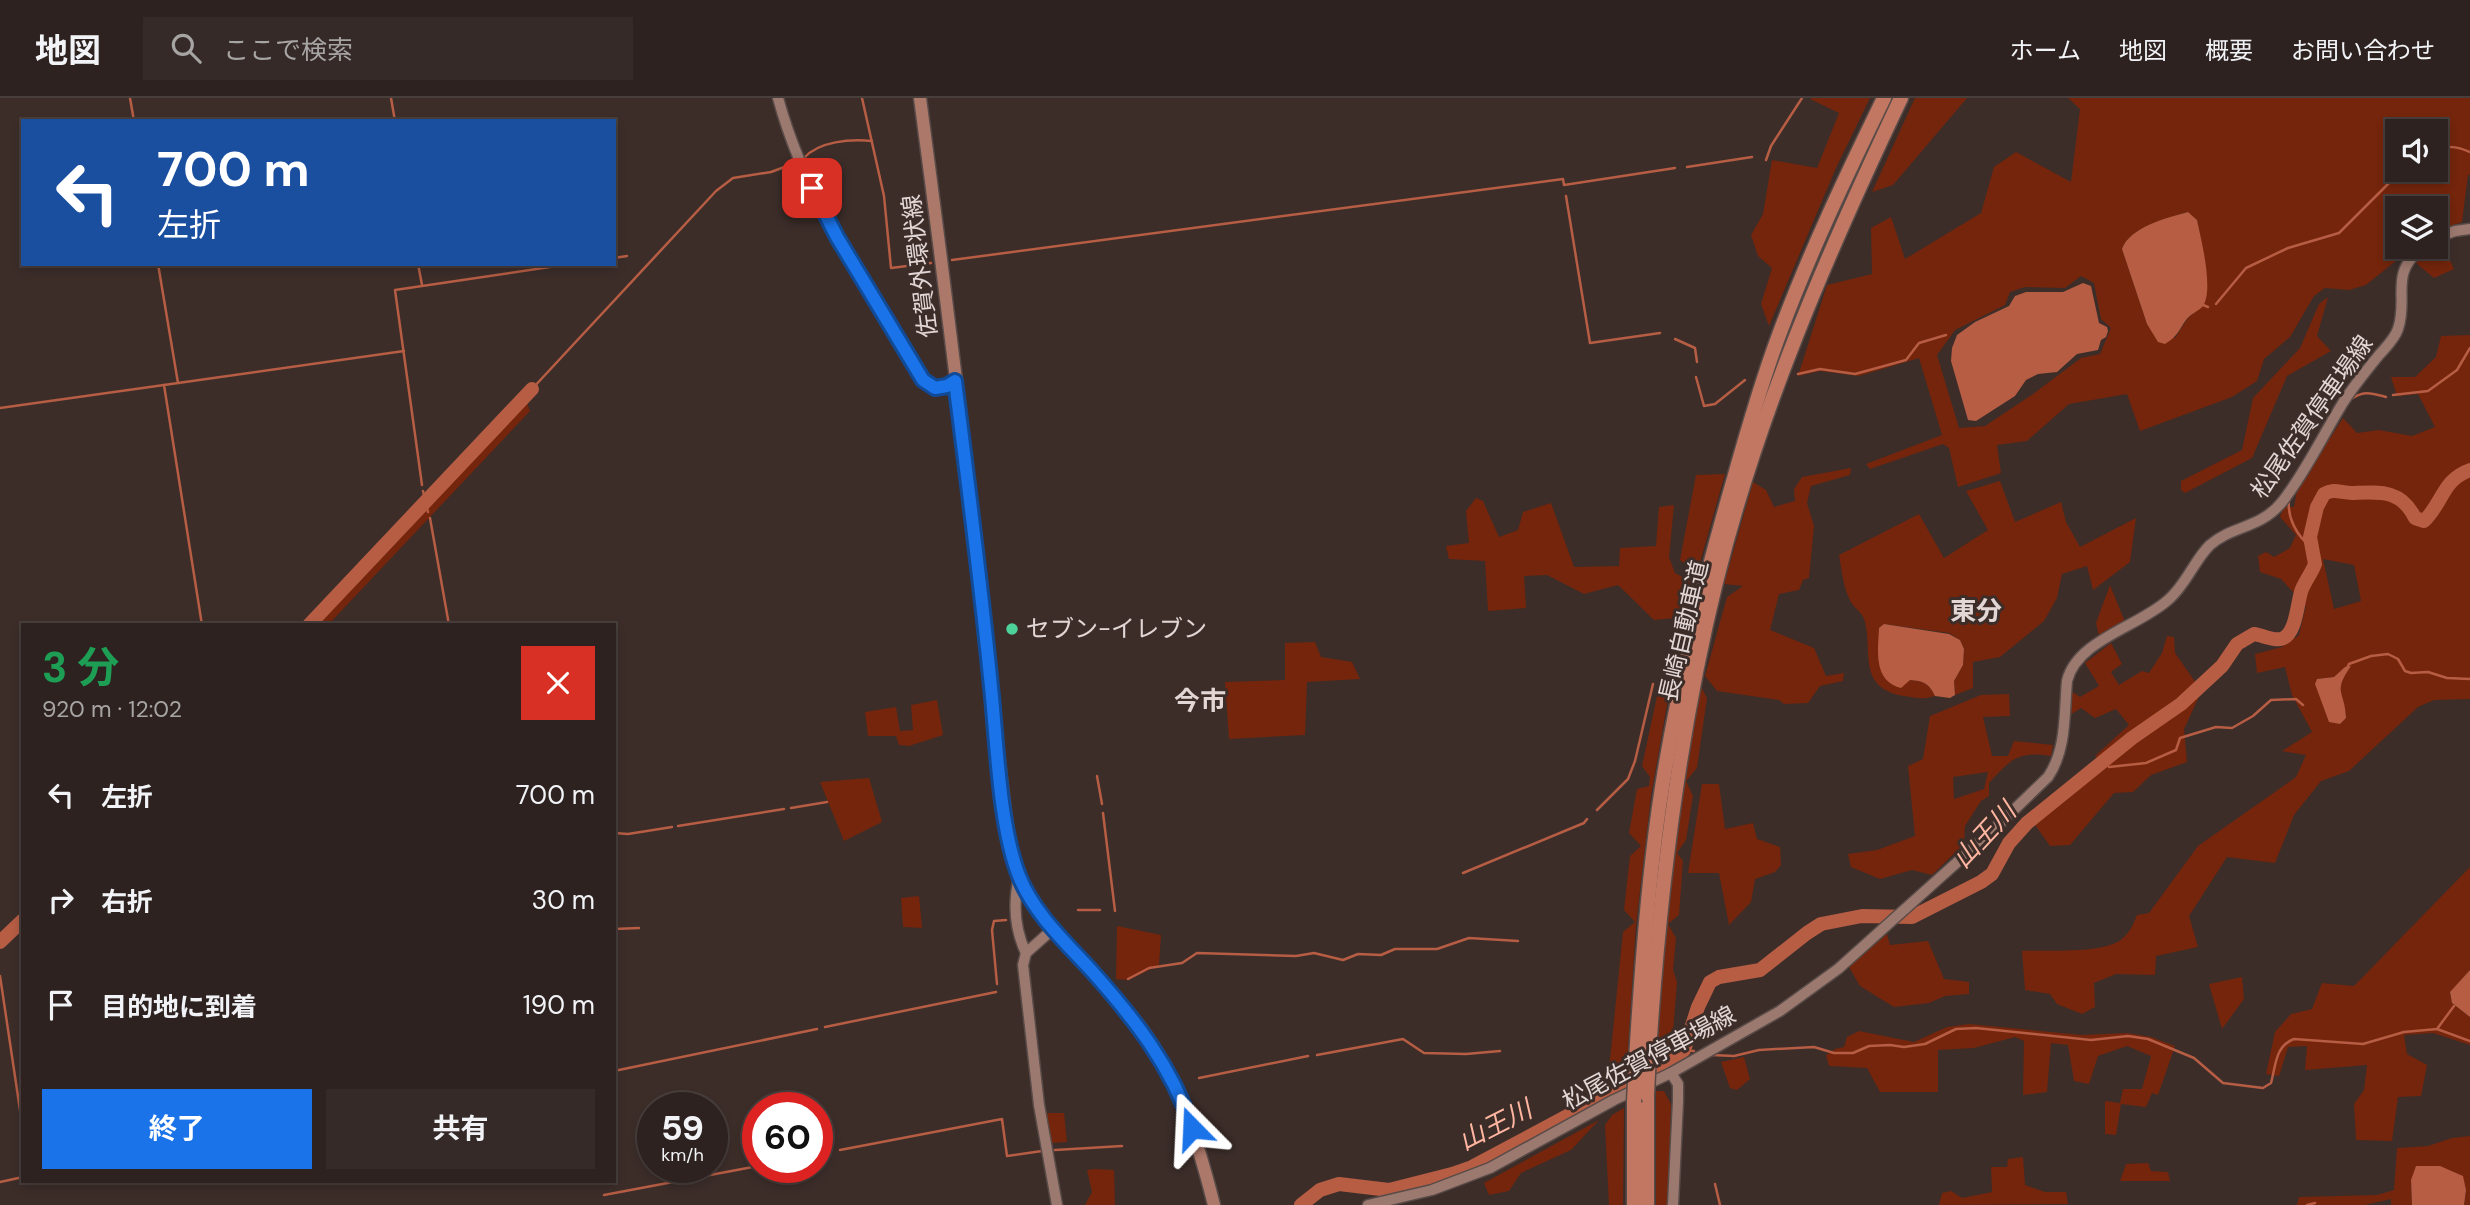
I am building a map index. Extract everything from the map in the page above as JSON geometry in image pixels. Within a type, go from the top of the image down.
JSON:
[{"type":"highway","name":"長崎自動車道","points":[[1634,1205],[1642,1056],[1654,976],[1684,700],[1711,579],[1786,336],[1833,203],[1884,98]]},
{"type":"highway","name":"長崎自動車道","points":[[1786,336],[1901,98]]},
{"type":"highway","name":"長崎自動車道","points":[[1641,1098],[1647,1205]]},
{"type":"main road","points":[[778,98],[799,162],[837,237],[923,380],[935,388],[955,381]]},
{"type":"main road","name":"佐賀外環状線","points":[[920,98],[986,635],[1003,801],[1012,854],[1019,877],[1053,929],[1140,1027],[1164,1064],[1186,1110],[1214,1205]]},
{"type":"main road","points":[[2448,234],[2470,229]]},
{"type":"main road","name":"松尾佐賀停車場線","points":[[1368,1205],[1432,1190],[1490,1168],[1614,1100],[1671,1073],[1780,1011],[1838,969],[1992,831],[2048,777],[2055,766],[2061,748],[2067,681],[2069,671],[2076,660],[2093,645],[2140,621],[2170,598],[2210,545],[2259,522],[2283,501],[2317,444],[2330,429],[2341,405],[2393,340],[2400,321],[2401,274],[2410,259]]},
{"type":"main road","points":[[1019,877],[1015,895],[1016,930],[1026,953]]},
{"type":"main road","points":[[1053,929],[1026,953],[1023,965],[1039,1105],[1057,1205]]},
{"type":"main road","points":[[1671,1073],[1678,1084],[1674,1205]]},
{"type":"shaded area","points":[[1870,98],[1836,168],[1769,326],[1761,304],[1772,268],[1758,256],[1751,235],[1763,214],[1772,160],[1817,168],[1839,113],[1810,99]]},
{"type":"shaded area","points":[[1915,98],[1967,98],[1893,185],[1872,192]]},
{"type":"shaded area","points":[[2068,98],[2470,98],[2470,175],[2462,222],[2448,227],[2448,196],[2385,196],[2385,259],[2398,259],[2366,285],[2349,290],[2325,288],[2314,296],[2290,337],[2264,359],[2257,381],[2232,397],[2140,431],[2127,394],[2069,404],[2027,441],[1997,445],[2001,473],[1958,487],[1949,448],[1943,444],[1870,469],[1866,464],[1942,435],[1919,358],[1859,376],[1820,371],[1798,376],[1827,285],[1872,274],[1871,228],[1891,217],[1905,259],[1981,213],[1994,167],[2016,152],[2071,182],[2080,109]],"holes":[[[2187,212],[2197,220],[2207,288],[2203,305],[2188,318],[2175,338],[2147,324],[2122,249],[2126,241],[2141,229]],[[2081,276],[2094,283],[2101,319],[2111,328],[2100,354],[2081,358],[1985,426],[1959,428],[1937,355],[1955,330],[2005,305],[2010,292],[2025,287],[2065,288]]]},
{"type":"shaded area","points":[[2188,212],[2197,220],[2201,239],[2206,264],[2206,298],[2203,306],[2188,318],[2175,336],[2165,344],[2158,342],[2147,324],[2122,249],[2126,241],[2141,229]]},
{"type":"shaded area","points":[[2448,256],[2454,269],[2434,278],[2416,263],[2421,259],[2448,259]]},
{"type":"shaded area","points":[[2083,283],[2091,286],[2099,323],[2107,327],[2108,331],[2098,350],[2077,354],[2057,372],[2038,374],[2026,380],[2015,396],[1976,421],[1968,420],[1951,361],[1957,335],[1975,322],[2009,306],[2015,296],[2026,292],[2063,292]]},
{"type":"shaded area","points":[[2328,297],[2317,336],[2331,351],[2287,376],[2252,458],[2185,493],[2181,490],[2181,481],[2242,450],[2253,398],[2300,348],[2319,304]]},
{"type":"shaded area","points":[[2470,335],[2470,699],[2434,700],[2418,707],[2349,771],[2321,781],[2294,815],[2275,863],[2227,857],[2189,916],[2198,947],[2156,956],[2155,975],[2116,974],[2094,983],[2095,1007],[2082,1014],[2057,1004],[2050,994],[2025,990],[2022,951],[2089,949],[2114,944],[2122,939],[2137,915],[2149,913],[2198,846],[2296,777],[2306,755],[2282,751],[2312,732],[2292,695],[2285,667],[2257,673],[2255,654],[2282,647],[2299,635],[2306,606],[2281,579],[2260,572],[2258,556],[2266,552],[2274,557],[2290,548],[2296,535],[2280,517],[2284,507],[2294,507],[2297,490],[2343,418],[2357,433],[2379,430],[2412,436],[2435,427],[2418,394],[2397,396],[2391,377],[2415,377],[2436,357],[2441,336]],"holes":[[[2323,559],[2354,565],[2361,601],[2334,609]],[[2334,677],[2341,680],[2340,690],[2346,718],[2340,724],[2317,679]]]},
{"type":"shaded area","points":[[527,403],[530,411],[330,623],[320,623]]},
{"type":"shaded area","points":[[1851,468],[1850,475],[1811,486],[1807,503],[1814,526],[1809,578],[1803,580],[1799,590],[1779,594],[1770,630],[1814,648],[1826,676],[1844,673],[1843,681],[1820,686],[1808,703],[1784,704],[1779,700],[1717,691],[1705,676],[1727,597],[1743,586],[1724,584],[1753,482],[1766,490],[1774,507],[1795,501],[1794,489],[1802,477]]},
{"type":"shaded area","points":[[1725,474],[1697,573],[1680,560],[1696,475]]},
{"type":"shaded area","points":[[2000,481],[2015,522],[2061,502],[2066,522],[2080,547],[2136,518],[2130,562],[2093,590],[2087,566],[2062,574],[2057,598],[2044,621],[2000,657],[1973,662],[1973,688],[1955,695],[1954,681],[1963,665],[1964,649],[1960,640],[1949,633],[1885,624],[1879,628],[1910,680],[1925,684],[1935,696],[1916,698],[1889,692],[1878,685],[1872,676],[1864,619],[1848,597],[1839,555],[1919,514],[1944,558],[1988,530],[1966,491]]},
{"type":"shaded area","points":[[1476,498],[1483,501],[1499,537],[1518,530],[1523,512],[1551,503],[1574,567],[1619,566],[1620,548],[1656,546],[1659,507],[1674,505],[1669,557],[1675,573],[1692,582],[1685,617],[1654,620],[1618,585],[1584,594],[1547,575],[1524,576],[1526,608],[1488,611],[1485,561],[1449,559],[1446,546],[1469,543],[1466,511]]},
{"type":"shaded area","points":[[2110,585],[2125,622],[2099,636],[2096,623]]},
{"type":"shaded area","points":[[1884,624],[1949,634],[1960,640],[1964,649],[1963,665],[1954,681],[1955,695],[1950,698],[1935,696],[1928,685],[1922,682],[1910,680],[1901,688],[1886,679],[1881,672],[1878,655],[1879,628]]},
{"type":"shaded area","points":[[2167,636],[2174,637],[2175,653],[2196,683],[2100,760],[2095,756],[2129,725],[2116,709],[2095,718],[2081,708],[2070,715],[2071,691],[2080,697],[2099,686],[2085,663],[2111,643],[2122,664],[2111,672],[2119,685],[2142,671],[2149,673],[2162,653]]},
{"type":"shaded area","points":[[1315,642],[1321,657],[1352,662],[1360,679],[1307,682],[1305,735],[1229,739],[1225,682],[1285,680],[1285,643]]},
{"type":"shaded area","points":[[2351,666],[2341,687],[2346,718],[2340,724],[2329,722],[2315,684],[2317,679],[2334,677],[2345,667]]},
{"type":"shaded area","points":[[1671,682],[1651,796],[1636,925],[1627,1064],[1656,1051],[1666,925],[1680,800],[1701,687],[1707,698],[1697,768],[1686,781],[1693,796],[1686,840],[1677,853],[1683,861],[1679,915],[1668,924],[1676,938],[1673,970],[1677,982],[1672,1045],[1674,1054],[1611,1088],[1608,1079],[1623,932],[1635,922],[1624,910],[1630,856],[1641,846],[1629,833],[1637,789],[1649,786],[1650,777],[1642,766],[1659,687]]},
{"type":"shaded area","points":[[2203,688],[2184,729],[2187,762],[2151,775],[2133,792],[2114,793],[2070,845],[2050,846],[2033,822]]},
{"type":"shaded area","points":[[2009,694],[2010,716],[1983,717],[1992,756],[2008,756],[2014,741],[2053,745],[2051,756],[2023,756],[2003,768],[1989,783],[1989,796],[1981,801],[1965,826],[1964,844],[1932,875],[1912,870],[1880,879],[1851,867],[1848,854],[1877,850],[1915,836],[1908,766],[1923,759],[1930,716],[1981,695]],"holes":[[[1988,772],[1984,789],[1954,799],[1953,777]]]},
{"type":"shaded area","points":[[937,700],[943,735],[909,746],[899,745],[896,736],[868,736],[865,712],[896,707],[900,731],[913,730],[911,705]]},
{"type":"shaded area","points":[[869,778],[882,822],[844,841],[820,782]]},
{"type":"shaded area","points":[[1702,784],[1719,784],[1725,829],[1753,823],[1757,839],[1780,847],[1781,865],[1775,872],[1755,879],[1751,902],[1729,925],[1719,873],[1688,873]]},
{"type":"shaded area","points":[[2470,867],[2470,970],[2450,993],[2452,1003],[2470,1017],[2470,1045],[2433,1033],[2404,1035],[2407,1054],[2427,1065],[2421,1096],[2398,1097],[2392,1141],[2356,1140],[2354,1104],[2364,1090],[2367,1065],[2305,1070],[2307,1046],[2288,1047],[2279,1076],[2266,1074],[2275,1032],[2291,1014],[2312,1009],[2322,983],[2354,986]]},
{"type":"shaded area","points":[[919,896],[922,928],[903,927],[901,898]]},
{"type":"shaded area","points":[[1117,926],[1161,935],[1159,965],[1129,980],[1116,979]]},
{"type":"shaded area","points":[[1887,934],[1890,945],[1928,941],[1944,979],[1969,982],[1969,994],[1945,996],[1929,1003],[1894,1007],[1860,986],[1849,967]]},
{"type":"shaded area","points":[[2470,970],[2470,1017],[2452,1003],[2450,992]]},
{"type":"shaded area","points":[[2242,977],[2244,999],[2222,1029],[2209,984]]},
{"type":"shaded area","points":[[1969,1024],[2082,1035],[2127,1033],[2151,1037],[2175,1046],[2158,1095],[2152,1093],[2146,1107],[2121,1104],[2116,1135],[2105,1134],[2105,1101],[2120,1103],[2123,1089],[2142,1089],[2151,1056],[2127,1046],[2098,1056],[2089,1084],[2074,1081],[2068,1045],[2051,1043],[2047,1092],[2023,1095],[2024,1041],[2015,1037],[1974,1048],[1938,1050],[1938,1092],[1880,1092],[1867,1068],[1829,1066],[1826,1055],[1844,1047],[1847,1037],[1859,1031],[1914,1042],[1947,1027]]},
{"type":"shaded area","points":[[1744,1057],[1750,1079],[1737,1090],[1730,1088],[1721,1062]]},
{"type":"shaded area","points":[[1656,1091],[1664,1091],[1671,1104],[1668,1205],[1656,1205]]},
{"type":"shaded area","points":[[1624,1108],[1623,1205],[1609,1205],[1605,1125],[1612,1115]]},
{"type":"shaded area","points":[[1045,1113],[1064,1113],[1067,1142],[1052,1143]]},
{"type":"shaded area","points":[[1599,1120],[1571,1150],[1521,1173],[1509,1191],[1489,1195],[1484,1183]]},
{"type":"shaded area","points":[[2470,1136],[2470,1205],[2464,1205],[2466,1190],[2411,1180],[2412,1205],[2391,1205],[2391,1199],[2365,1205],[2297,1205],[2299,1197],[2377,1195],[2394,1190],[2397,1148],[2428,1146],[2452,1138]]},
{"type":"shaded area","points":[[2023,1157],[2025,1185],[2045,1192],[2066,1192],[2068,1204],[1939,1205],[1942,1193],[1951,1191],[1962,1198],[1992,1192],[1991,1167],[2007,1167],[2008,1159]]},
{"type":"shaded area","points":[[2148,1163],[2151,1171],[2168,1172],[2170,1181],[2120,1181],[2126,1164]]},
{"type":"shaded area","points":[[2416,1166],[2440,1166],[2463,1176],[2466,1190],[2464,1205],[2412,1205],[2411,1180]]},
{"type":"shaded area","points":[[1087,1170],[1114,1170],[1115,1205],[1085,1205],[1092,1192]]},
{"type":"waterway","points":[[130,98],[134,119]]},
{"type":"waterway","points":[[391,98],[395,119]]},
{"type":"waterway","points":[[862,98],[884,196],[891,268],[931,263]]},
{"type":"waterway","points":[[1766,160],[1771,146],[1802,98]]},
{"type":"waterway","points":[[804,158],[810,152],[826,145],[854,140],[872,141]]},
{"type":"waterway","points":[[2448,147],[2470,152]]},
{"type":"waterway","points":[[1687,167],[1752,157]]},
{"type":"waterway","points":[[532,389],[716,191],[733,178],[771,172],[798,162]]},
{"type":"waterway","points":[[952,260],[1563,179],[1564,185],[1675,168]]},
{"type":"waterway","points":[[2216,304],[2246,268],[2288,248],[2339,233],[2390,182]]},
{"type":"waterway","points":[[1566,196],[1590,343],[1660,333]]},
{"type":"waterway","points":[[616,258],[627,256]]},
{"type":"waterway","points":[[158,266],[178,383],[164,385],[202,623]]},
{"type":"waterway","points":[[418,266],[422,285]]},
{"type":"waterway","points":[[422,485],[395,290],[557,266]]},
{"type":"waterway","points":[[2203,305],[2208,307]]},
{"type":"waterway","points":[[1798,374],[1820,369],[1855,374],[1906,360],[1919,343],[1946,335]]},
{"type":"waterway","points":[[1675,339],[1695,348],[1697,362]]},
{"type":"waterway","points":[[2393,395],[2428,391],[2457,370],[2470,348]]},
{"type":"waterway","points":[[178,383],[404,351]]},
{"type":"waterway","points":[[1696,377],[1704,406],[1715,404],[1745,380]]},
{"type":"waterway","points":[[0,408],[164,385]]},
{"type":"waterway","points":[[311,623],[532,389]]},
{"type":"waterway","points":[[2350,400],[2367,393],[2386,397]]},
{"type":"waterway","points":[[2325,444],[2340,417]]},
{"type":"waterway","name":"山王川","points":[[1301,1205],[1320,1190],[1339,1184],[1389,1190],[1472,1167],[1672,1060],[1684,1050],[1698,1007],[1710,982],[1719,977],[1760,970],[1821,924],[1862,916],[1912,917],[1981,882],[1992,874],[2009,843],[2027,823],[2132,738],[2181,704],[2222,666],[2237,644],[2254,634],[2275,639],[2286,636],[2293,625],[2302,589],[2315,564],[2310,537],[2317,507],[2324,494],[2334,491],[2388,494],[2403,502],[2415,518],[2424,521],[2448,486],[2470,470]]},
{"type":"waterway","points":[[423,491],[428,512]]},
{"type":"waterway","points":[[2289,500],[2294,526],[2301,538],[2311,547]]},
{"type":"waterway","points":[[430,518],[449,623]]},
{"type":"waterway","points":[[2347,668],[2349,664],[2371,656],[2388,654],[2398,659],[2405,671],[2411,673],[2428,672],[2447,678],[2470,679]]},
{"type":"waterway","points":[[1597,810],[1628,779],[1635,761],[1653,684]]},
{"type":"waterway","points":[[2109,767],[2146,763],[2176,750],[2180,738],[2216,727],[2232,728],[2253,716],[2271,700],[2296,699],[2303,705]]},
{"type":"waterway","points":[[1097,776],[1102,804]]},
{"type":"waterway","points":[[791,808],[827,802]]},
{"type":"waterway","points":[[678,826],[784,809]]},
{"type":"waterway","points":[[1103,813],[1115,911]]},
{"type":"waterway","points":[[1463,873],[1584,823],[1587,819]]},
{"type":"waterway","points":[[616,833],[628,834],[672,827]]},
{"type":"waterway","points":[[1078,910],[1100,910]]},
{"type":"waterway","points":[[997,984],[992,930],[994,921],[1006,920]]},
{"type":"waterway","points":[[0,942],[21,922]]},
{"type":"waterway","points":[[616,929],[639,928]]},
{"type":"waterway","points":[[1128,979],[1149,968],[1182,963],[1197,953],[1296,956],[1314,953],[1343,960],[1358,954],[1381,955],[1395,949],[1437,949],[1469,938],[1518,941]]},
{"type":"waterway","points":[[0,976],[21,1117]]},
{"type":"waterway","points":[[825,1027],[996,992]]},
{"type":"waterway","points":[[1712,1055],[1734,1056],[1759,1050],[1814,1047],[1834,1053],[1853,1053],[1869,1046],[1904,1047],[1925,1044],[1956,1029],[1976,1028],[2091,1040],[2128,1036],[2148,1039],[2194,1058],[2223,1083],[2263,1088],[2271,1083],[2275,1063],[2283,1046],[2294,1039],[2363,1044],[2404,1032],[2437,1029],[2454,1006]]},
{"type":"waterway","points":[[616,1071],[817,1029]]},
{"type":"waterway","points":[[2437,1029],[2470,1041]]},
{"type":"waterway","points":[[1317,1055],[1403,1039],[1424,1053],[1466,1054],[1500,1051]]},
{"type":"waterway","points":[[1684,1050],[1694,1051]]},
{"type":"waterway","points":[[1199,1078],[1308,1056]]},
{"type":"waterway","points":[[840,1150],[1002,1119],[1007,1156],[1042,1151]]},
{"type":"waterway","points":[[1055,1150],[1122,1146]]},
{"type":"waterway","points":[[604,1195],[742,1169]]},
{"type":"waterway","points":[[0,1182],[21,1177]]},
{"type":"waterway","points":[[1715,1184],[1720,1205]]},
{"type":"waterway","points":[[2307,1205],[2315,1203]]},
{"type":"place","name":"セブン-イレブン","points":[[1012,629]]},
{"type":"district","name":"東分","points":[[1976,611]]},
{"type":"district","name":"今市","points":[[1200,701]]},
{"type":"route","points":[[812,188],[837,237],[923,380],[935,388],[955,381],[986,629],[1000,777],[1012,854],[1019,877],[1053,929],[1140,1027],[1164,1064],[1192,1128]]}]
